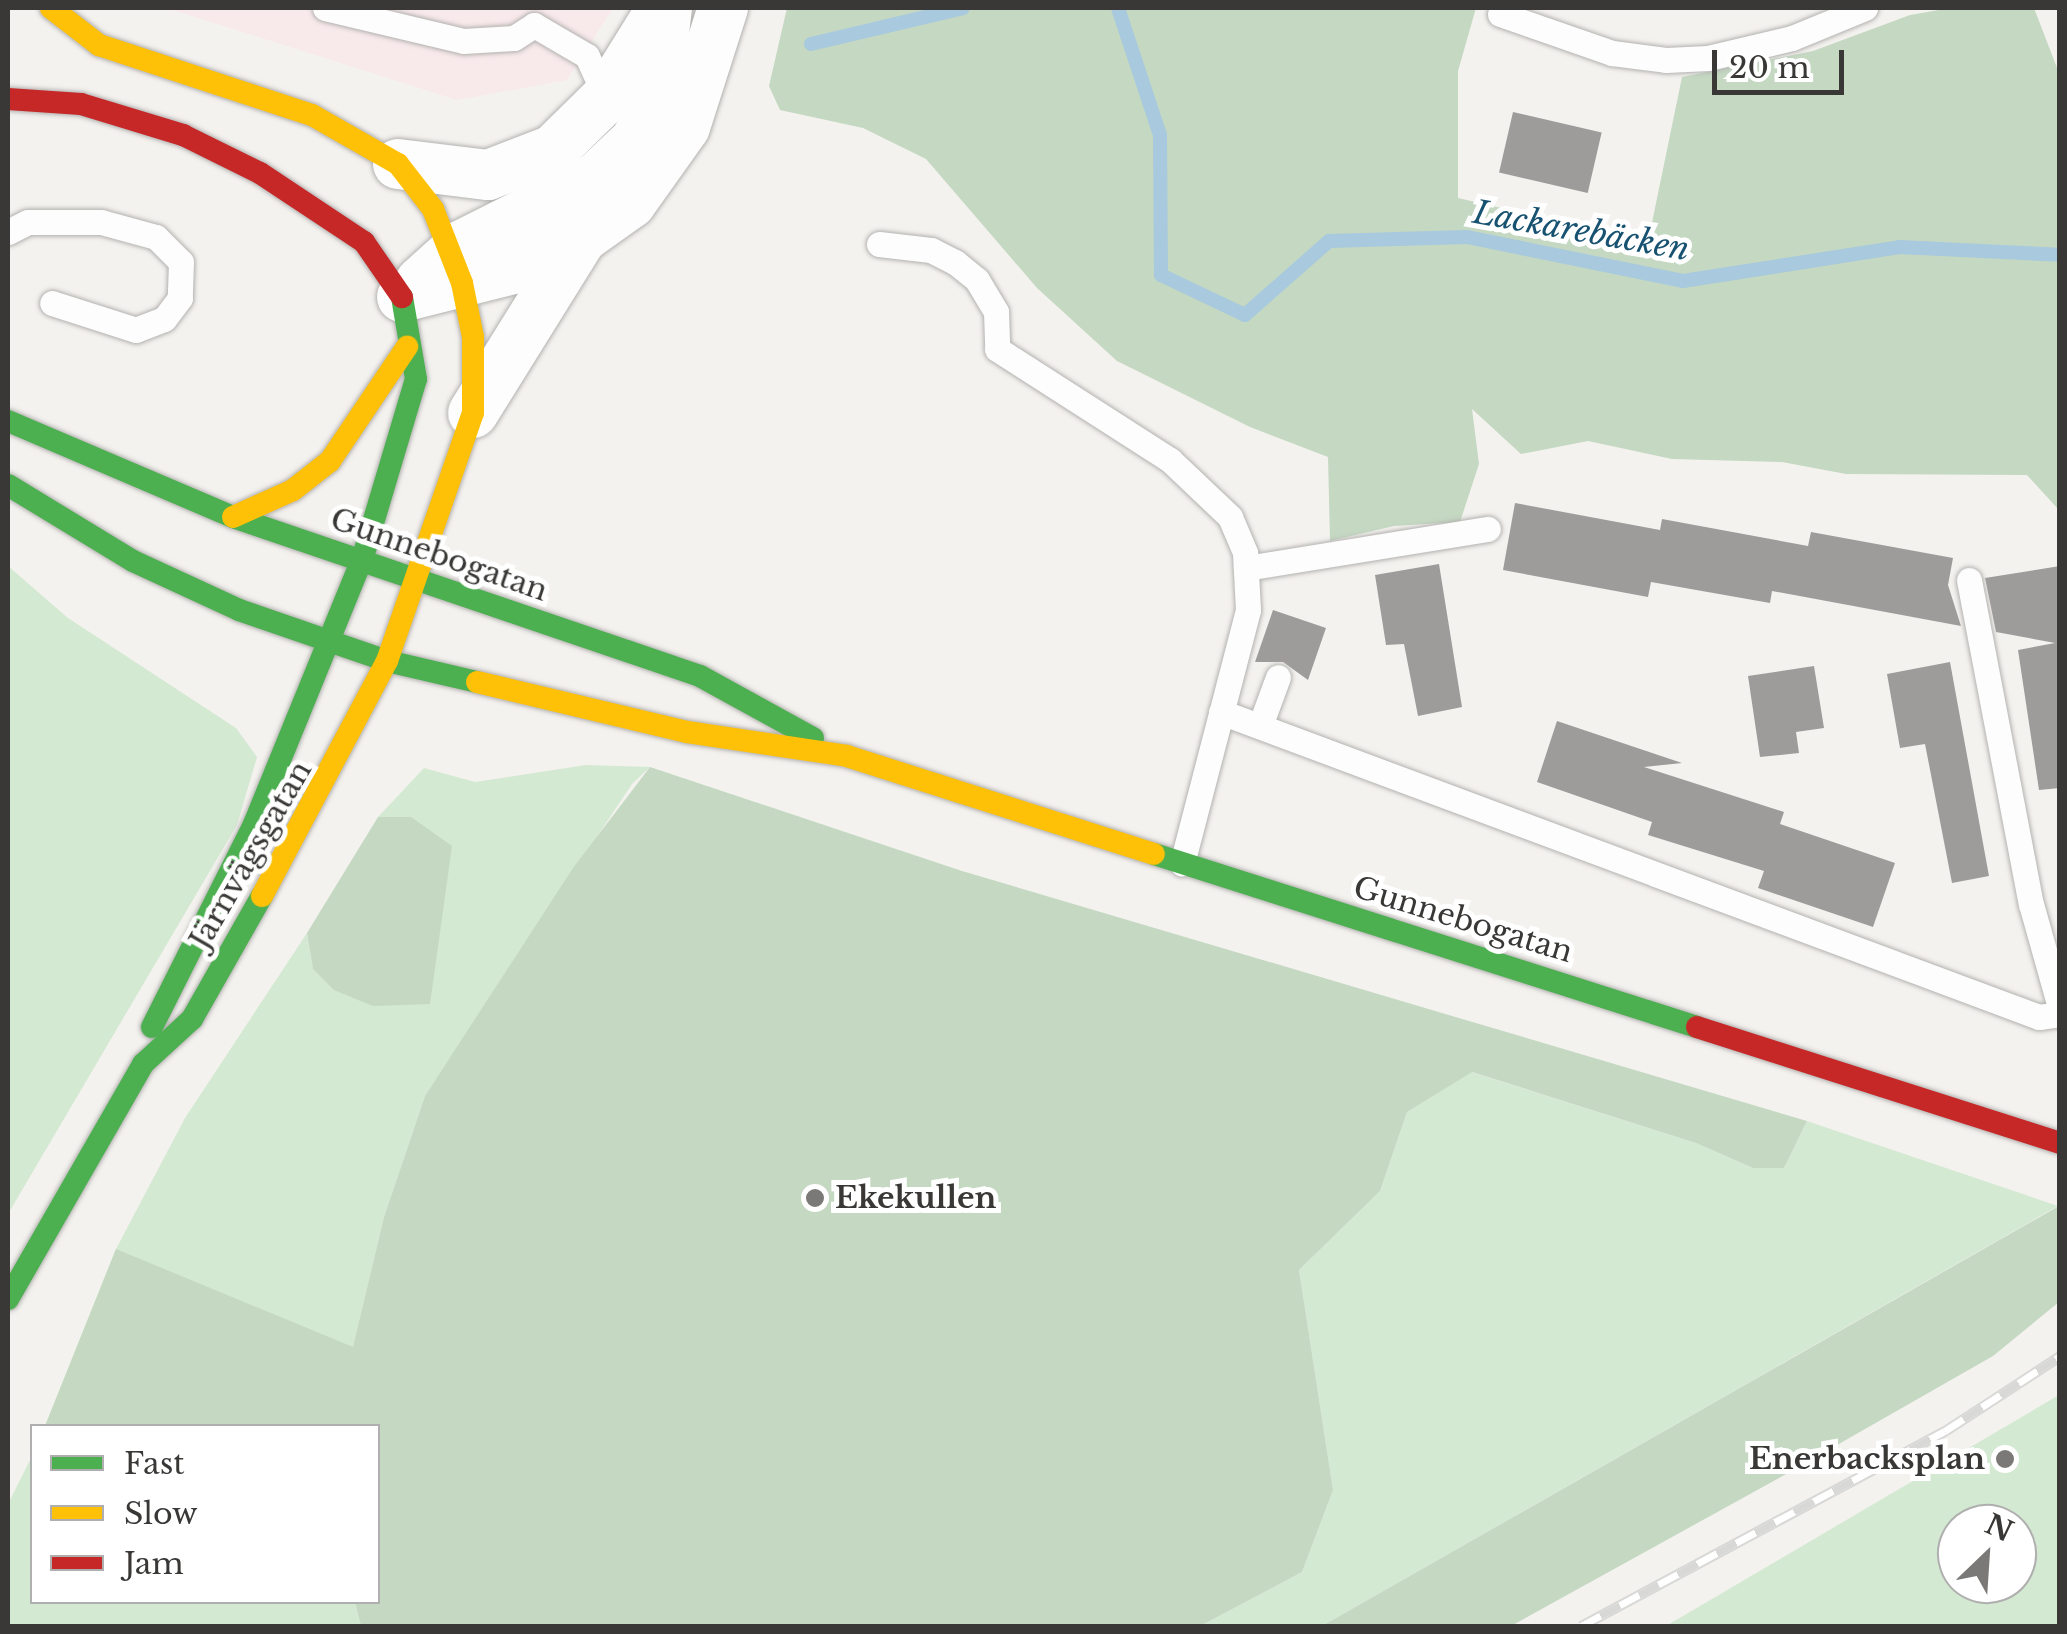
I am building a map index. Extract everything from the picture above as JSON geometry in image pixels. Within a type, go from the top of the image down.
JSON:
[{"type":"main road","points":[[51,8],[99,45],[312,115],[398,164]]},
{"type":"main road","points":[[8,99],[81,104],[183,135],[260,173],[320,207],[364,242],[407,319],[330,461],[294,490],[233,517]]},
{"type":"main road","name":"Järnvägsgatan","points":[[143,1064],[192,1018],[336,766],[387,660],[473,414],[473,336],[456,269],[433,209],[398,164]]},
{"type":"main road","name":"Järnvägsgatan","points":[[8,1299],[143,1064],[158,1002],[254,824],[331,642],[362,560],[404,430],[416,379],[407,319]]},
{"type":"main road","name":"Gunnebogatan","points":[[8,421],[233,517],[700,676],[847,756]]},
{"type":"main road","name":"Gunnebogatan","points":[[16,492],[133,561],[240,610],[387,660],[687,732],[847,756],[2060,1143]]},
{"type":"street","points":[[398,164],[469,175],[520,166],[582,128],[665,8]]},
{"type":"street","points":[[407,319],[456,269],[596,178],[636,140],[656,100],[665,8]]},
{"type":"street","points":[[456,269],[525,266],[582,238],[631,203],[660,169],[685,127],[709,13]]},
{"type":"street","points":[[473,414],[582,238]]},
{"type":"lane","points":[[325,8],[463,42],[514,38],[534,16],[587,56],[606,98]]},
{"type":"lane","points":[[1500,14],[1612,53],[1666,60],[1708,58],[1792,38],[1866,8]]},
{"type":"lane","points":[[8,232],[28,222],[102,222],[156,237],[181,262],[180,298],[164,319],[136,330],[52,303]]},
{"type":"lane","points":[[878,244],[930,250],[978,280],[996,312],[998,350],[1170,460],[1230,518],[1246,568],[1248,610],[1182,864]]},
{"type":"lane","points":[[1246,568],[1488,529]]},
{"type":"lane","points":[[1969,580],[2030,904],[2060,1006]]},
{"type":"lane","points":[[1260,726],[1278,677]]},
{"type":"lane","points":[[1222,712],[2039,1017],[2060,1014]]},
{"type":"shaded area","points":[[167,8],[613,8],[567,80],[457,100]]},
{"type":"green space","points":[[787,8],[1476,8],[1458,71],[1458,198],[1648,242],[1682,77],[1813,51],[1910,15],[1950,8],[2034,8],[2059,73],[2059,510],[2027,475],[1846,474],[1782,462],[1672,459],[1588,441],[1521,454],[1472,409],[1479,464],[1460,522],[1394,526],[1330,541],[1328,457],[1250,427],[1117,361],[1037,288],[926,159],[863,128],[780,110],[769,86]]},
{"type":"green space","points":[[8,566],[68,618],[236,728],[257,757],[237,825],[8,1214]]},
{"type":"green space","points":[[586,765],[650,767],[632,784],[425,1096],[384,1217],[353,1348],[340,1343],[339,1424],[46,1424],[116,1249],[185,1118],[307,933],[313,969],[411,817],[378,817],[424,768],[475,782]]},
{"type":"green space","points":[[650,767],[962,871],[1807,1121],[1784,1168],[1753,1168],[1696,1143],[1472,1072],[1407,1112],[1380,1191],[1299,1270],[1333,1490],[1302,1572],[1200,1626],[361,1626],[356,1604],[380,1604],[380,1424],[46,1424],[116,1249],[353,1347],[384,1217],[425,1096],[573,868]]},
{"type":"green space","points":[[378,817],[411,817],[452,846],[430,1004],[373,1006],[334,990],[313,969],[307,933]]},
{"type":"green space","points":[[1471,1072],[1696,1143],[1753,1168],[1784,1168],[1807,1121],[2058,1206],[1322,1626],[1200,1626],[1302,1572],[1333,1490],[1299,1270],[1380,1191],[1407,1112]]},
{"type":"green space","points":[[2059,1206],[2059,1302],[1993,1356],[1788,1473],[1511,1626],[1322,1626]]},
{"type":"green space","name":"Enerbacksplan","points":[[2059,1395],[2059,1626],[1666,1626]]},
{"type":"green space","points":[[30,1460],[30,1604],[356,1604],[361,1626],[8,1626],[8,1504]]},
{"type":"building","points":[[1513,112],[1602,132],[1588,193],[1499,172]]},
{"type":"building","points":[[1515,503],[1660,530],[1662,519],[1808,546],[1811,532],[1953,558],[1948,585],[1961,626],[1772,591],[1770,603],[1651,582],[1648,597],[1503,570]]},
{"type":"building","points":[[1439,564],[1462,707],[1418,716],[1404,644],[1386,645],[1375,575]]},
{"type":"building","points":[[2060,566],[2060,788],[2039,790],[2018,650],[2055,643],[1996,632],[1985,578]]},
{"type":"building","points":[[1273,610],[1326,628],[1308,680],[1283,662],[1255,662]]},
{"type":"building","points":[[1950,662],[1989,876],[1952,883],[1925,744],[1900,748],[1887,674]]},
{"type":"building","points":[[1814,666],[1824,728],[1796,732],[1799,753],[1760,757],[1748,676]]},
{"type":"building","points":[[1557,721],[1682,763],[1644,767],[1784,812],[1780,824],[1895,863],[1873,927],[1758,888],[1764,871],[1648,835],[1652,822],[1537,782]]},
{"type":"waterway","name":"Lackarebäcken","points":[[811,44],[963,8]]},
{"type":"waterway","name":"Lackarebäcken","points":[[1118,8],[1160,135],[1161,275],[1245,315],[1329,241],[1467,237],[1683,281],[1899,247],[2060,255]]},
{"type":"railway","points":[[1581,1626],[1945,1431],[2060,1356]]},
{"type":"traffic: fast","points":[[152,1027],[254,824],[362,560],[416,379],[402,297]]},
{"type":"traffic: fast","points":[[8,421],[233,517],[700,676],[813,738]]},
{"type":"traffic: fast","points":[[8,485],[133,561],[239,610],[387,661],[477,682]]},
{"type":"traffic: fast","points":[[1154,854],[1697,1027]]},
{"type":"traffic: fast","points":[[8,1299],[143,1064],[192,1019],[262,896]]},
{"type":"traffic: slow","points":[[51,8],[99,45],[312,115],[398,164]]},
{"type":"traffic: slow","points":[[262,896],[387,661],[473,413],[473,337],[462,283],[433,209],[398,164]]},
{"type":"traffic: slow","points":[[233,517],[293,490],[330,461],[407,347]]},
{"type":"traffic: slow","points":[[477,682],[687,732],[847,756],[1154,854]]},
{"type":"traffic: jam","points":[[8,99],[81,104],[183,135],[260,173],[364,242],[402,297]]},
{"type":"traffic: jam","points":[[1697,1027],[2060,1143]]},
{"type":"place","name":"Ekekullen","points":[[815,1198]]},
{"type":"place","name":"Enerbacksplan","points":[[2005,1459]]}]
